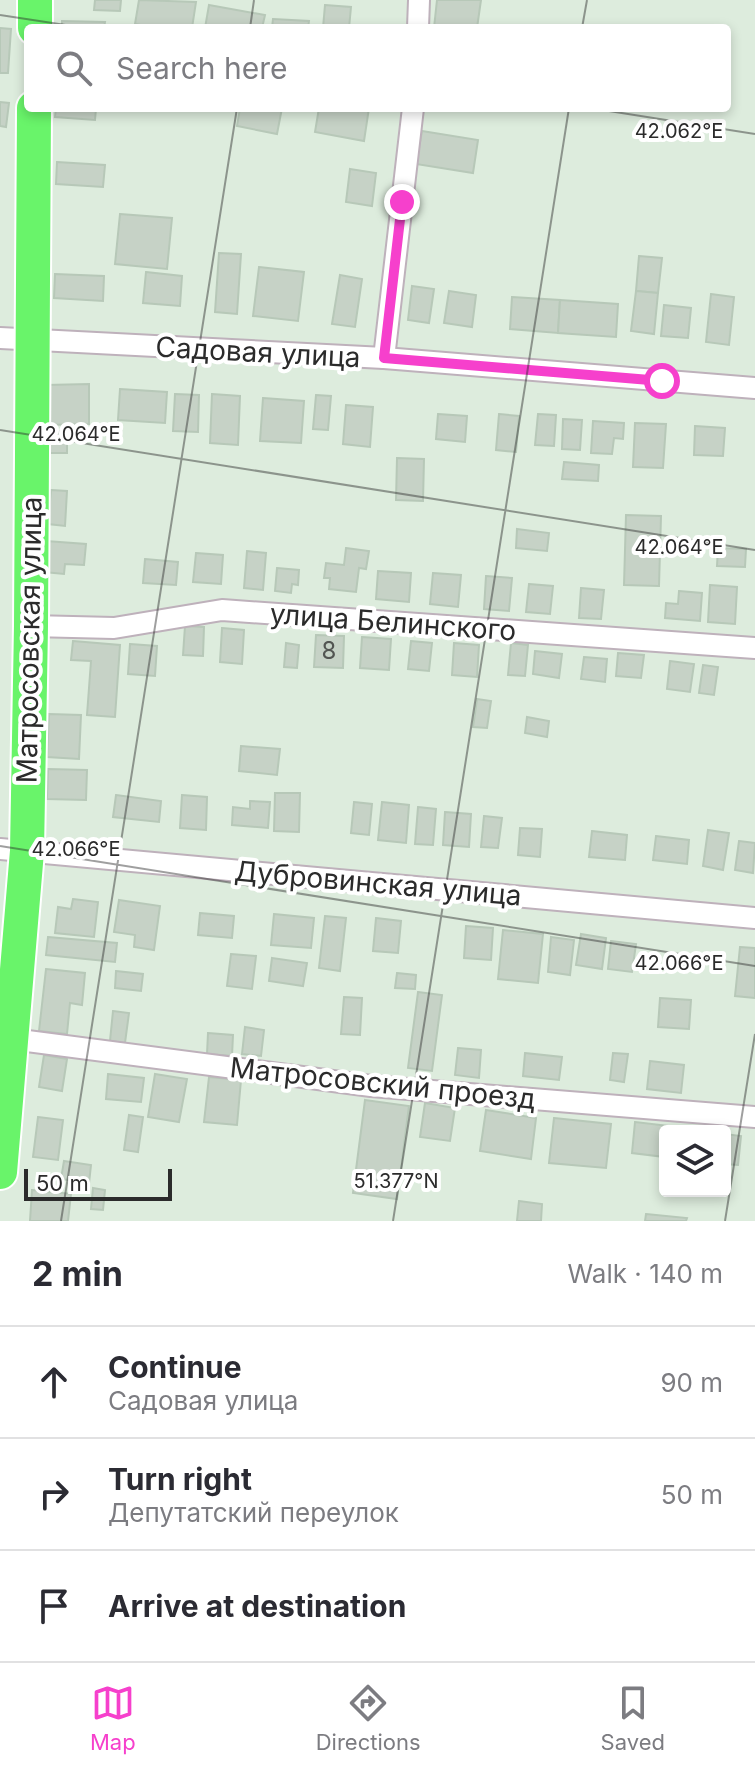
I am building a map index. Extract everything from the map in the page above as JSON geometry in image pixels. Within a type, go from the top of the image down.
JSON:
[{"type":"highway","points":[[35,0],[35,24]]},
{"type":"highway","name":"Матросовская улица","points":[[0,1172],[12,1039],[13,850],[31,626],[15,339],[34,112]]},
{"type":"street","points":[[418,24],[419,0]]},
{"type":"street","points":[[384,358],[413,112]]},
{"type":"street","name":"Садовая улица","points":[[15,339],[384,358],[755,388]]},
{"type":"street","name":"улица Белинского","points":[[31,626],[114,628],[222,610],[755,648]]},
{"type":"street","name":"Дубровинская улица","points":[[13,850],[755,918]]},
{"type":"street","name":"Матросовский проезд","points":[[12,1039],[371,1086],[755,1117]]},
{"type":"building","points":[[95,0],[121,0],[120,11],[94,10]]},
{"type":"building","points":[[139,0],[196,2],[193,24],[135,24]]},
{"type":"building","points":[[437,0],[481,0],[478,24],[434,24]]},
{"type":"building","points":[[209,5],[265,15],[263,24],[206,24]]},
{"type":"building","points":[[325,5],[351,7],[349,24],[323,24]]},
{"type":"building","points":[[273,19],[309,21],[309,24],[272,24]]},
{"type":"building","points":[[62,21],[105,22],[105,24],[62,24]]},
{"type":"building","points":[[0,28],[11,29],[8,73],[0,73]]},
{"type":"building","points":[[0,102],[9,103],[6,127],[0,126]]},
{"type":"building","points":[[56,112],[96,112],[95,120],[55,117]]},
{"type":"building","points":[[239,112],[281,112],[277,134],[237,126]]},
{"type":"building","points":[[318,112],[368,112],[364,141],[315,132]]},
{"type":"building","points":[[422,131],[478,140],[473,173],[416,164]]},
{"type":"building","points":[[57,162],[105,165],[103,187],[56,184]]},
{"type":"building","points":[[350,169],[376,173],[372,206],[346,202]]},
{"type":"building","points":[[120,214],[172,218],[167,269],[115,264]]},
{"type":"building","points":[[219,253],[241,254],[237,314],[215,312]]},
{"type":"building","points":[[639,256],[662,258],[658,293],[636,291]]},
{"type":"building","points":[[259,267],[304,272],[298,321],[253,316]]},
{"type":"building","points":[[146,272],[182,276],[180,306],[143,303]]},
{"type":"building","points":[[55,274],[104,276],[103,301],[54,298]]},
{"type":"building","points":[[340,275],[362,279],[355,327],[332,324]]},
{"type":"building","points":[[412,286],[434,289],[429,323],[408,320]]},
{"type":"building","points":[[449,291],[476,295],[472,327],[444,323]]},
{"type":"building","points":[[636,291],[658,293],[654,334],[631,331]]},
{"type":"building","points":[[711,294],[734,297],[729,345],[706,342]]},
{"type":"building","points":[[512,297],[560,300],[558,333],[510,329]]},
{"type":"building","points":[[560,300],[618,304],[616,337],[558,333]]},
{"type":"building","points":[[664,305],[691,308],[688,338],[661,336]]},
{"type":"building","points":[[89,384],[89,424],[46,425],[46,385]]},
{"type":"building","points":[[120,389],[167,392],[165,423],[118,420]]},
{"type":"building","points":[[175,394],[199,395],[198,432],[173,431]]},
{"type":"building","points":[[212,394],[240,396],[238,445],[210,443]]},
{"type":"building","points":[[316,395],[331,396],[328,430],[313,429]]},
{"type":"building","points":[[263,398],[304,401],[301,443],[260,441]]},
{"type":"building","points":[[346,405],[373,407],[370,447],[343,444]]},
{"type":"building","points":[[438,414],[467,416],[465,442],[436,439]]},
{"type":"building","points":[[499,414],[519,416],[516,452],[496,450]]},
{"type":"building","points":[[538,414],[556,415],[554,446],[535,445]]},
{"type":"building","points":[[563,419],[582,420],[580,450],[562,449]]},
{"type":"building","points":[[593,421],[624,423],[623,439],[614,438],[612,454],[591,453]]},
{"type":"building","points":[[635,423],[666,424],[663,468],[633,467]]},
{"type":"building","points":[[695,426],[725,428],[723,456],[694,455]]},
{"type":"building","points":[[48,431],[67,431],[67,453],[47,453]]},
{"type":"building","points":[[397,458],[424,459],[423,501],[396,500]]},
{"type":"building","points":[[564,462],[599,465],[598,481],[562,479]]},
{"type":"building","points":[[51,490],[67,491],[65,526],[48,524]]},
{"type":"building","points":[[626,515],[661,516],[659,586],[624,585]]},
{"type":"building","points":[[517,529],[549,533],[547,551],[516,548]]},
{"type":"building","points":[[46,541],[86,544],[84,565],[65,564],[64,574],[44,572]]},
{"type":"building","points":[[346,548],[369,551],[366,569],[359,568],[356,592],[329,589],[330,578],[324,578],[326,563],[344,565]]},
{"type":"building","points":[[718,548],[746,549],[745,567],[717,566]]},
{"type":"building","points":[[247,551],[266,553],[263,590],[244,588]]},
{"type":"building","points":[[196,553],[223,555],[221,584],[193,582]]},
{"type":"building","points":[[145,559],[178,562],[176,585],[143,583]]},
{"type":"building","points":[[277,568],[299,570],[298,585],[292,584],[291,593],[275,591]]},
{"type":"building","points":[[378,571],[411,573],[409,602],[376,599]]},
{"type":"building","points":[[433,573],[461,575],[458,607],[430,604]]},
{"type":"building","points":[[486,576],[512,578],[509,611],[484,609]]},
{"type":"building","points":[[529,584],[553,586],[550,614],[526,612]]},
{"type":"building","points":[[710,585],[737,587],[735,624],[708,622]]},
{"type":"building","points":[[581,588],[604,590],[601,619],[579,618]]},
{"type":"building","points":[[679,591],[702,593],[700,621],[665,618],[666,603],[678,604]]},
{"type":"building","points":[[185,626],[204,627],[203,656],[183,655]]},
{"type":"building","points":[[222,628],[244,630],[242,664],[220,662]]},
{"type":"building","points":[[316,635],[344,636],[343,668],[314,667]]},
{"type":"building","points":[[362,637],[391,639],[389,670],[360,668]]},
{"type":"building","points":[[73,641],[120,645],[115,717],[87,715],[91,661],[71,660]]},
{"type":"building","points":[[411,641],[432,643],[429,671],[408,669]]},
{"type":"building","points":[[286,643],[299,645],[297,668],[284,667]]},
{"type":"building","points":[[454,643],[479,645],[477,677],[452,675]]},
{"type":"building","points":[[511,643],[528,645],[525,676],[508,675]]},
{"type":"building","points":[[130,644],[157,646],[155,676],[128,674]]},
{"type":"building","points":[[535,651],[562,654],[559,678],[533,674]]},
{"type":"building","points":[[618,653],[644,655],[641,678],[616,676]]},
{"type":"building","points":[[584,657],[607,659],[605,682],[581,679]]},
{"type":"building","points":[[670,661],[694,664],[690,692],[667,689]]},
{"type":"building","points":[[703,665],[718,667],[714,695],[699,693]]},
{"type":"building","points":[[477,699],[491,701],[487,728],[473,727]]},
{"type":"building","points":[[49,714],[81,715],[79,759],[47,757]]},
{"type":"building","points":[[527,717],[549,721],[547,737],[525,733]]},
{"type":"building","points":[[241,746],[280,749],[277,775],[239,771]]},
{"type":"building","points":[[48,769],[87,770],[86,800],[47,799]]},
{"type":"building","points":[[275,793],[300,793],[299,832],[274,831]]},
{"type":"building","points":[[116,795],[161,801],[159,822],[113,817]]},
{"type":"building","points":[[182,795],[207,797],[206,830],[180,828]]},
{"type":"building","points":[[250,801],[270,802],[268,828],[232,825],[233,807],[250,809]]},
{"type":"building","points":[[354,802],[372,804],[369,835],[351,833]]},
{"type":"building","points":[[382,802],[409,805],[406,843],[378,840]]},
{"type":"building","points":[[418,807],[436,809],[433,845],[415,844]]},
{"type":"building","points":[[445,812],[471,814],[469,847],[443,845]]},
{"type":"building","points":[[484,816],[502,818],[498,848],[481,847]]},
{"type":"building","points":[[520,828],[542,829],[540,857],[518,855]]},
{"type":"building","points":[[708,830],[729,833],[723,870],[703,866]]},
{"type":"building","points":[[592,831],[627,835],[625,860],[589,857]]},
{"type":"building","points":[[656,836],[689,840],[687,864],[653,860]]},
{"type":"building","points":[[739,841],[755,843],[753,873],[735,870]]},
{"type":"building","points":[[73,899],[98,902],[94,937],[55,933],[58,907],[71,909]]},
{"type":"building","points":[[119,900],[160,906],[154,950],[134,947],[135,935],[114,932]]},
{"type":"building","points":[[200,913],[234,916],[232,938],[198,935]]},
{"type":"building","points":[[274,914],[314,918],[311,948],[271,945]]},
{"type":"building","points":[[325,916],[346,918],[340,971],[319,968]]},
{"type":"building","points":[[376,918],[401,921],[398,953],[373,951]]},
{"type":"building","points":[[466,926],[493,928],[491,960],[464,958]]},
{"type":"building","points":[[503,930],[543,934],[538,983],[498,979]]},
{"type":"building","points":[[581,934],[606,938],[602,969],[576,965]]},
{"type":"building","points":[[48,937],[117,943],[115,962],[46,955]]},
{"type":"building","points":[[551,937],[574,940],[570,975],[548,972]]},
{"type":"building","points":[[611,941],[636,944],[632,972],[608,969]]},
{"type":"building","points":[[740,947],[755,948],[755,998],[735,996]]},
{"type":"building","points":[[231,954],[256,956],[252,989],[227,986]]},
{"type":"building","points":[[272,958],[307,963],[303,986],[269,981]]},
{"type":"building","points":[[46,969],[85,973],[82,1005],[70,1003],[67,1034],[39,1031]]},
{"type":"building","points":[[116,971],[143,974],[141,991],[115,988]]},
{"type":"building","points":[[397,973],[416,975],[415,989],[395,988]]},
{"type":"building","points":[[418,992],[442,995],[432,1071],[408,1068]]},
{"type":"building","points":[[344,997],[362,998],[360,1035],[341,1034]]},
{"type":"building","points":[[660,998],[691,1000],[689,1029],[658,1027]]},
{"type":"building","points":[[113,1011],[129,1013],[125,1043],[110,1041]]},
{"type":"building","points":[[245,1027],[264,1030],[261,1056],[242,1054]]},
{"type":"building","points":[[208,1033],[233,1035],[232,1056],[207,1054]]},
{"type":"building","points":[[458,1048],[481,1050],[479,1078],[455,1075]]},
{"type":"building","points":[[525,1053],[562,1057],[559,1080],[523,1076]]},
{"type":"building","points":[[613,1053],[628,1054],[624,1082],[610,1080]]},
{"type":"building","points":[[44,1055],[67,1059],[62,1091],[39,1087]]},
{"type":"building","points":[[650,1061],[684,1065],[681,1093],[647,1089]]},
{"type":"building","points":[[108,1074],[144,1078],[141,1102],[106,1099]]},
{"type":"building","points":[[155,1074],[187,1079],[179,1122],[148,1117]]},
{"type":"building","points":[[209,1077],[241,1080],[237,1125],[204,1122]]},
{"type":"building","points":[[365,1100],[409,1106],[397,1199],[353,1193]]},
{"type":"building","points":[[425,1103],[455,1108],[450,1141],[420,1137]]},
{"type":"building","points":[[486,1110],[536,1118],[531,1159],[480,1151]]},
{"type":"building","points":[[129,1115],[143,1117],[138,1152],[124,1150]]},
{"type":"building","points":[[38,1117],[63,1120],[58,1160],[33,1157]]},
{"type":"building","points":[[554,1118],[611,1124],[606,1168],[549,1163]]},
{"type":"building","points":[[635,1122],[661,1125],[659,1156],[632,1153]]},
{"type":"building","points":[[731,1135],[741,1136],[738,1165],[731,1164]]},
{"type":"building","points":[[64,1161],[91,1165],[89,1183],[61,1179]]},
{"type":"building","points":[[93,1188],[105,1190],[103,1210],[91,1209]]},
{"type":"building","points":[[32,1190],[71,1194],[68,1221],[30,1221]]},
{"type":"building","points":[[519,1201],[542,1204],[541,1221],[517,1221]]},
{"type":"building","points":[[646,1214],[687,1218],[686,1221],[645,1221]]},
{"type":"route","points":[[402,202],[384,358],[662,381]]}]
